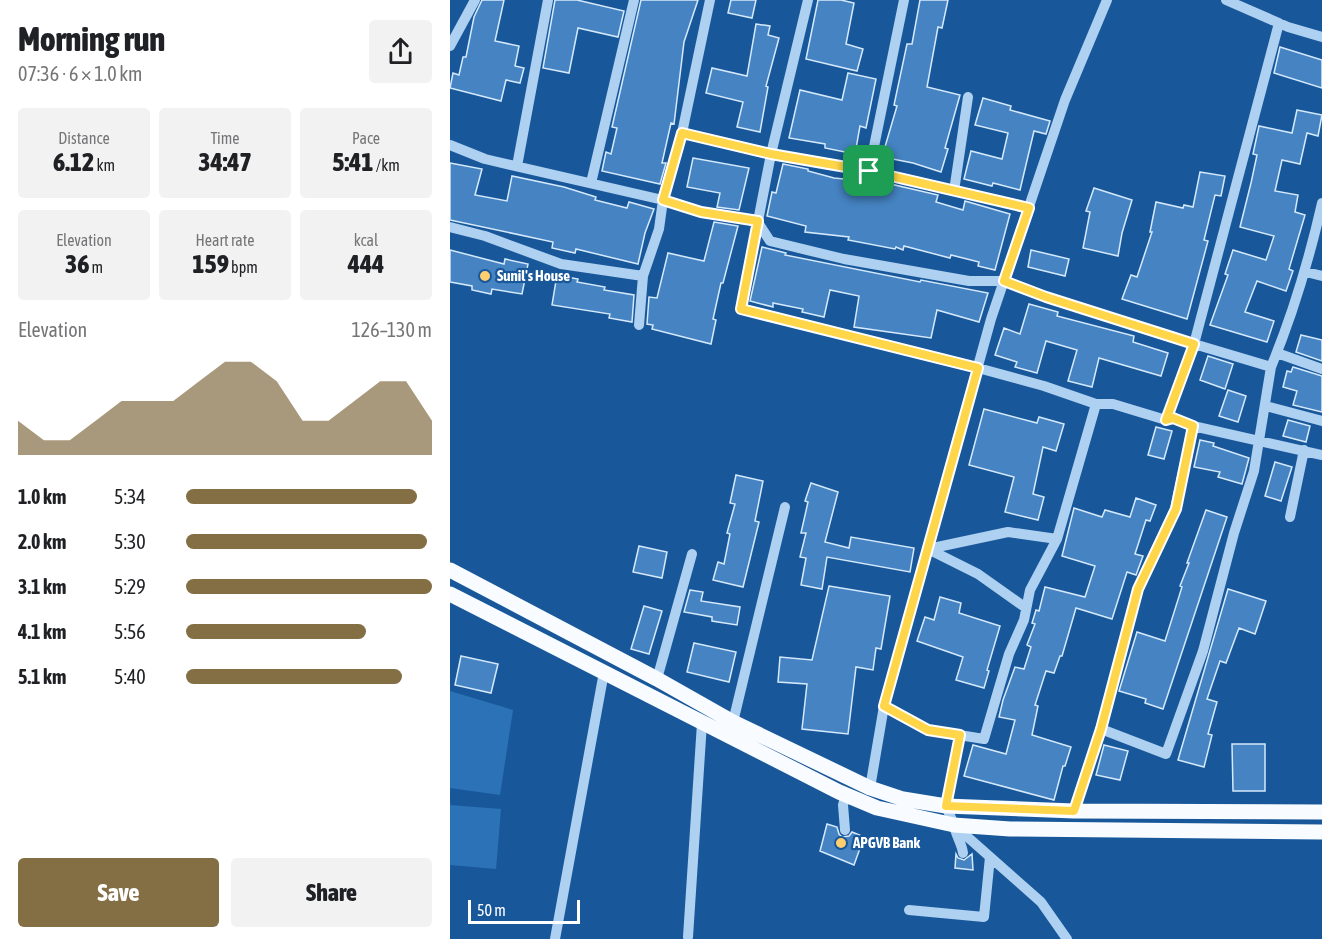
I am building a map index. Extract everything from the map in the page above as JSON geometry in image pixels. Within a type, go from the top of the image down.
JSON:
[{"type":"main road","points":[[450,570],[657,679],[733,722],[870,788],[903,799],[946,806],[1074,811],[1322,812]]},
{"type":"main road","points":[[450,594],[702,723],[846,795],[877,808],[954,825],[1010,828],[1322,832]]},
{"type":"street","points":[[450,46],[475,0]]},
{"type":"street","points":[[517,166],[548,0]]},
{"type":"street","points":[[591,183],[634,0]]},
{"type":"street","points":[[639,325],[643,276],[659,230],[663,200],[682,133],[710,0]]},
{"type":"street","points":[[808,0],[771,154],[741,309],[978,368],[1044,386],[1096,404],[1113,404],[1166,420],[1173,418],[1193,426],[1322,455]]},
{"type":"street","points":[[869,171],[904,0]]},
{"type":"street","points":[[870,788],[884,706],[1004,281],[1065,100],[1107,0]]},
{"type":"street","points":[[1226,0],[1279,23],[1322,37]]},
{"type":"street","points":[[1166,420],[1194,344],[1279,23]]},
{"type":"street","points":[[954,191],[968,97]]},
{"type":"street","points":[[682,133],[771,154],[869,171],[1029,208]]},
{"type":"street","points":[[450,146],[485,159],[663,200],[701,212],[758,221]]},
{"type":"street","points":[[1101,729],[1166,754],[1203,651],[1234,533],[1254,471],[1271,368],[1292,318],[1306,272],[1322,203]]},
{"type":"street","points":[[758,221],[770,241],[844,259],[969,281],[1004,281],[1046,297],[1271,368]]},
{"type":"street","points":[[450,228],[485,236],[561,264],[643,276]]},
{"type":"street","points":[[1306,272],[1322,276]]},
{"type":"street","points":[[1277,353],[1322,369]]},
{"type":"street","points":[[884,706],[928,730],[984,739],[1009,654],[1024,620],[1030,590],[1057,539],[1096,404]]},
{"type":"street","points":[[1266,406],[1322,421]]},
{"type":"street","points":[[1074,811],[1101,729],[1138,589],[1176,509],[1193,426]]},
{"type":"street","points":[[1290,518],[1304,450]]},
{"type":"street","points":[[733,722],[785,507]]},
{"type":"street","points":[[928,549],[1008,532],[1057,539]]},
{"type":"street","points":[[928,549],[978,574],[1026,608]]},
{"type":"street","points":[[657,679],[692,554]]},
{"type":"street","points":[[555,939],[604,672]]},
{"type":"street","points":[[688,937],[702,723]]},
{"type":"street","points":[[960,735],[946,806],[963,853]]},
{"type":"street","points":[[845,830],[843,805],[846,795]]},
{"type":"street","points":[[954,825],[1041,902],[1067,939]]},
{"type":"street","points":[[909,910],[984,917],[990,857]]},
{"type":"shaded area","points":[[450,691],[513,710],[500,795],[450,788]]},
{"type":"shaded area","points":[[450,805],[501,809],[496,869],[450,865]]},
{"type":"building","points":[[482,0],[504,0],[495,41],[519,46],[515,66],[524,68],[520,83],[506,80],[501,101],[450,88],[453,73],[459,75],[463,57],[466,57],[474,17]]},
{"type":"building","points":[[555,0],[577,0],[624,11],[618,37],[578,28],[569,73],[543,68]]},
{"type":"building","points":[[641,0],[698,0],[684,42],[674,124],[671,123],[662,163],[666,163],[660,184],[602,171],[606,152],[611,154],[617,128],[612,127]]},
{"type":"building","points":[[731,0],[756,0],[752,18],[728,13]]},
{"type":"building","points":[[818,0],[841,0],[854,3],[846,44],[863,49],[857,71],[806,59]]},
{"type":"building","points":[[920,0],[948,0],[942,28],[938,27],[927,87],[960,95],[945,148],[948,149],[941,172],[913,163],[882,157],[897,106],[894,105],[907,44],[912,44]]},
{"type":"building","points":[[756,24],[770,26],[768,35],[779,38],[766,86],[768,87],[760,132],[737,127],[743,102],[706,93],[712,68],[747,76]]},
{"type":"building","points":[[1280,47],[1322,60],[1322,88],[1274,73]]},
{"type":"building","points":[[848,73],[876,79],[866,128],[860,126],[855,154],[825,148],[825,144],[789,138],[800,90],[842,100]]},
{"type":"building","points":[[983,98],[1011,106],[1010,110],[1050,121],[1046,134],[1034,131],[1020,190],[964,179],[971,151],[1002,159],[1008,133],[975,125]]},
{"type":"building","points":[[1297,110],[1322,115],[1318,136],[1307,133],[1300,164],[1282,160],[1275,191],[1298,195],[1295,212],[1305,215],[1289,269],[1293,271],[1286,291],[1257,281],[1245,312],[1274,321],[1267,342],[1210,325],[1228,275],[1225,274],[1233,250],[1266,260],[1274,236],[1240,227],[1257,155],[1253,154],[1259,126],[1292,133]]},
{"type":"building","points":[[693,158],[749,168],[739,210],[717,207],[720,193],[687,187]]},
{"type":"building","points":[[450,163],[482,169],[475,195],[507,201],[512,176],[564,187],[596,197],[595,200],[627,208],[629,202],[654,209],[645,233],[638,264],[576,249],[575,253],[552,248],[553,242],[450,220]]},
{"type":"building","points":[[783,164],[834,178],[854,180],[853,184],[874,189],[876,184],[885,186],[886,183],[938,195],[936,202],[963,210],[965,201],[1010,214],[995,270],[978,266],[979,262],[951,255],[950,258],[904,246],[903,250],[896,247],[895,249],[848,240],[849,237],[805,232],[806,226],[767,216],[772,192],[776,193]]},
{"type":"building","points":[[1200,172],[1225,176],[1221,196],[1215,195],[1204,240],[1208,241],[1187,319],[1122,299],[1131,275],[1137,277],[1152,232],[1150,232],[1156,202],[1183,208],[1184,205],[1193,207]]},
{"type":"building","points":[[1094,188],[1132,200],[1118,256],[1083,248],[1090,212],[1086,211]]},
{"type":"building","points":[[714,222],[738,226],[723,283],[721,283],[713,319],[716,320],[711,344],[652,329],[653,325],[647,324],[649,297],[657,298],[668,253],[704,261]]},
{"type":"building","points":[[762,247],[786,253],[785,255],[988,293],[979,322],[937,310],[931,338],[854,327],[859,296],[830,290],[824,317],[802,312],[803,309],[773,303],[773,307],[750,301]]},
{"type":"building","points":[[450,250],[504,264],[505,259],[528,264],[522,294],[492,289],[491,294],[472,290],[472,286],[450,282]]},
{"type":"building","points":[[1031,250],[1069,259],[1065,276],[1028,267]]},
{"type":"building","points":[[557,275],[578,279],[577,282],[605,287],[604,290],[634,295],[632,322],[609,318],[610,314],[552,305]]},
{"type":"building","points":[[1029,304],[1058,312],[1057,316],[1134,336],[1133,342],[1168,353],[1161,376],[1099,358],[1092,387],[1068,381],[1077,350],[1046,341],[1037,373],[1015,367],[1017,362],[995,355],[1004,328],[1020,334]]},
{"type":"building","points":[[1301,335],[1322,340],[1322,361],[1296,352]]},
{"type":"building","points":[[1208,356],[1233,364],[1225,389],[1200,380]]},
{"type":"building","points":[[1293,367],[1322,376],[1322,412],[1293,405],[1297,391],[1283,387],[1287,371],[1291,372]]},
{"type":"building","points":[[1228,390],[1246,396],[1238,422],[1219,416]]},
{"type":"building","points":[[984,409],[1037,423],[1039,417],[1064,424],[1056,451],[1043,447],[1033,494],[1044,497],[1038,520],[1005,512],[1014,477],[969,465]]},
{"type":"building","points":[[1288,420],[1310,426],[1306,442],[1283,436]]},
{"type":"building","points":[[1156,427],[1172,431],[1164,459],[1148,455]]},
{"type":"building","points":[[1200,440],[1214,443],[1213,446],[1249,458],[1242,484],[1218,477],[1220,472],[1194,467]]},
{"type":"building","points":[[1275,462],[1292,467],[1281,501],[1265,496]]},
{"type":"building","points":[[736,475],[763,481],[755,521],[759,522],[743,587],[713,580],[718,562],[724,564],[730,534],[727,533],[735,504],[730,503]]},
{"type":"building","points":[[811,483],[838,492],[825,542],[849,548],[851,537],[914,548],[910,572],[827,557],[822,589],[801,585],[806,558],[800,557],[806,533],[801,533],[808,502],[805,501]]},
{"type":"building","points":[[1136,498],[1156,505],[1150,521],[1146,520],[1135,554],[1143,556],[1136,575],[1127,572],[1112,619],[1076,608],[1062,656],[1060,656],[1054,673],[1046,671],[1035,705],[1038,706],[1032,735],[1071,747],[1065,766],[1063,766],[1054,800],[964,776],[973,745],[1006,754],[1015,720],[999,717],[1015,667],[1024,669],[1031,647],[1027,645],[1035,624],[1032,623],[1036,610],[1039,611],[1045,587],[1085,597],[1095,566],[1062,556],[1074,508],[1102,517],[1105,510],[1130,517]]},
{"type":"building","points":[[1206,510],[1227,517],[1163,709],[1145,703],[1146,699],[1119,691],[1137,632],[1165,641],[1182,587],[1180,586],[1189,563],[1187,563]]},
{"type":"building","points":[[639,546],[667,552],[662,578],[633,572]]},
{"type":"building","points":[[829,586],[890,596],[881,649],[876,648],[873,670],[856,667],[848,734],[802,729],[807,684],[778,682],[780,657],[812,660]]},
{"type":"building","points":[[1228,589],[1266,601],[1255,634],[1239,628],[1226,663],[1220,661],[1207,699],[1217,702],[1208,734],[1212,735],[1204,767],[1178,760]]},
{"type":"building","points":[[690,590],[703,592],[701,601],[740,607],[737,625],[712,621],[712,617],[684,612]]},
{"type":"building","points":[[940,597],[961,603],[959,613],[1000,626],[984,688],[956,680],[963,657],[917,641],[925,617],[934,620]]},
{"type":"building","points":[[644,606],[662,611],[649,654],[631,649]]},
{"type":"building","points":[[694,643],[736,652],[729,682],[687,672]]},
{"type":"building","points":[[461,656],[498,664],[491,693],[455,685]]},
{"type":"building","points":[[1232,744],[1265,744],[1265,791],[1233,791]]},
{"type":"building","points":[[1104,745],[1128,751],[1120,780],[1096,775]]},
{"type":"building","points":[[827,824],[837,827],[842,837],[849,836],[852,832],[864,837],[854,865],[820,851]]},
{"type":"building","points":[[956,854],[958,858],[964,860],[972,854],[973,870],[955,868]]},
{"type":"place","name":"Sunil's House","points":[[485,276]]},
{"type":"place","name":"APGVB Bank","points":[[841,843]]},
{"type":"route","points":[[682,133],[771,154],[869,171],[1029,208],[1004,281],[1142,329],[1194,344],[1166,420],[1173,418],[1193,426],[1176,509],[1138,589],[1101,729],[1074,811],[946,806],[960,735],[928,730],[884,706],[978,368],[741,309],[758,221],[701,212],[663,200],[682,133]]}]
